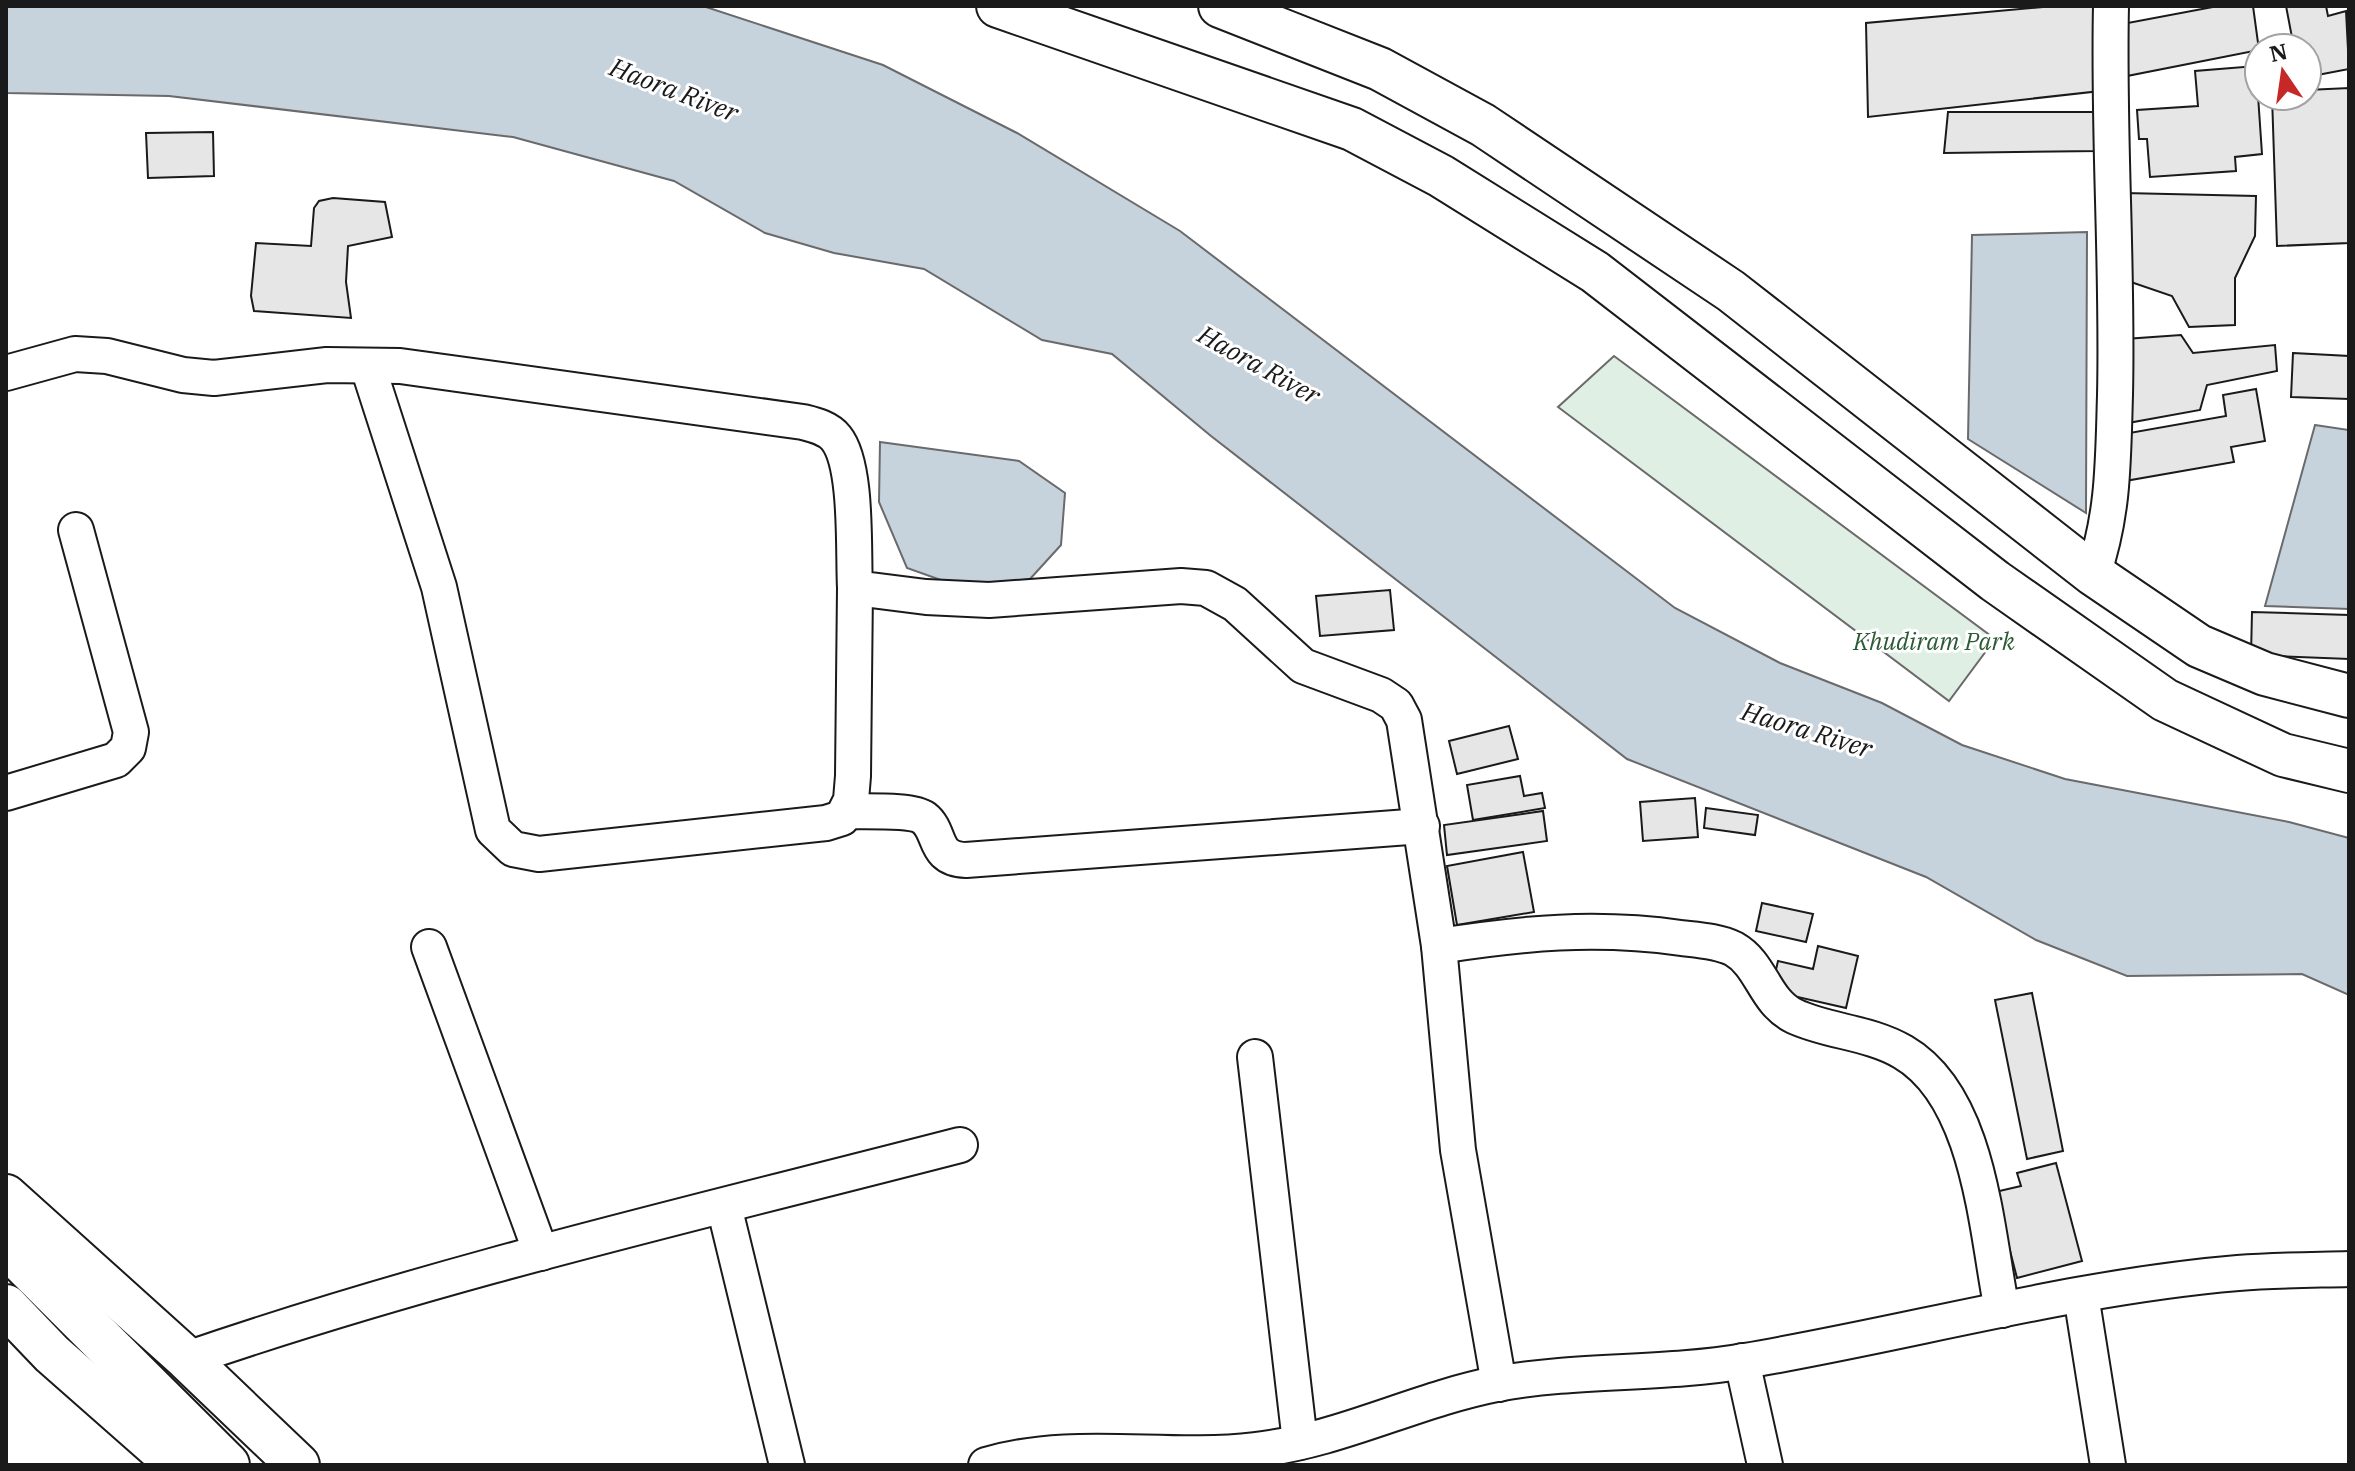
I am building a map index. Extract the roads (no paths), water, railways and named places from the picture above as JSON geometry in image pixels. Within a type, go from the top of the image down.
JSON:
[{"type":"main road","points":[[6,1245],[227,1465]]},
{"type":"street","points":[[998,6],[1352,129],[1441,176],[1595,272],[1995,581],[2165,700],[2283,755],[2349,771]]},
{"type":"street","points":[[1220,6],[1380,69],[1483,125],[1731,291],[2093,574],[2199,646],[2265,674],[2349,696]]},
{"type":"street","points":[[2093,574],[2111,507],[2116,335],[2108,121],[2111,6]]},
{"type":"street","points":[[6,373],[75,354],[107,356],[183,375],[214,378],[300,367],[400,366],[500,378],[822,427],[835,437],[843,450],[848,472],[855,588],[853,776],[847,811],[842,818],[826,823],[539,854],[513,849],[501,840],[493,830],[472,746],[439,587],[368,367]]},
{"type":"street","points":[[6,793],[116,760],[128,748],[131,732],[76,530]]},
{"type":"street","points":[[855,588],[926,597],[989,600],[1181,586],[1206,588],[1235,604],[1303,666],[1381,695],[1396,705],[1410,738],[1439,946],[1458,1150],[1499,1384]]},
{"type":"street","points":[[847,811],[916,814],[929,824],[941,849],[956,860],[1422,826]]},
{"type":"street","points":[[1439,946],[1524,933],[1596,929],[1722,944],[1746,958],[1776,1004],[1795,1017],[1878,1039],[1925,1066],[1943,1086],[1969,1143],[2002,1310]]},
{"type":"street","points":[[429,947],[541,1253]]},
{"type":"street","points":[[1255,1057],[1300,1442]]},
{"type":"street","points":[[187,1359],[271,1330],[541,1253],[960,1145]]},
{"type":"street","points":[[6,1196],[187,1359],[298,1465]]},
{"type":"street","points":[[724,1206],[787,1465]]},
{"type":"street","points":[[986,1465],[1008,1458],[1084,1452],[1255,1451],[1300,1442],[1442,1397],[1499,1384],[1742,1361],[2081,1295],[2238,1273],[2349,1269]]},
{"type":"street","points":[[2081,1295],[2108,1465]]},
{"type":"street","points":[[6,1306],[52,1354],[178,1465]]},
{"type":"street","points":[[1742,1361],[1765,1465]]},
{"type":"water","name":"Haora River","points":[[6,6],[703,6],[883,65],[1017,133],[1180,231],[1675,608],[1780,663],[1882,703],[1962,745],[2065,779],[2289,822],[2349,838],[2349,995],[2302,974],[2127,976],[2036,940],[1926,877],[1627,759],[1211,436],[1112,354],[1042,340],[924,269],[834,253],[765,233],[674,181],[513,137],[169,96],[6,93]]},
{"type":"water","points":[[2087,232],[2086,513],[1968,439],[1972,235]]},
{"type":"water","points":[[2315,425],[2349,430],[2349,609],[2265,606]]},
{"type":"water","points":[[880,442],[1019,461],[1065,493],[1061,545],[1030,579],[966,589],[907,568],[879,502]]},
{"type":"park label","name":"Khudiram Park","points":[[1934,642]]}]
